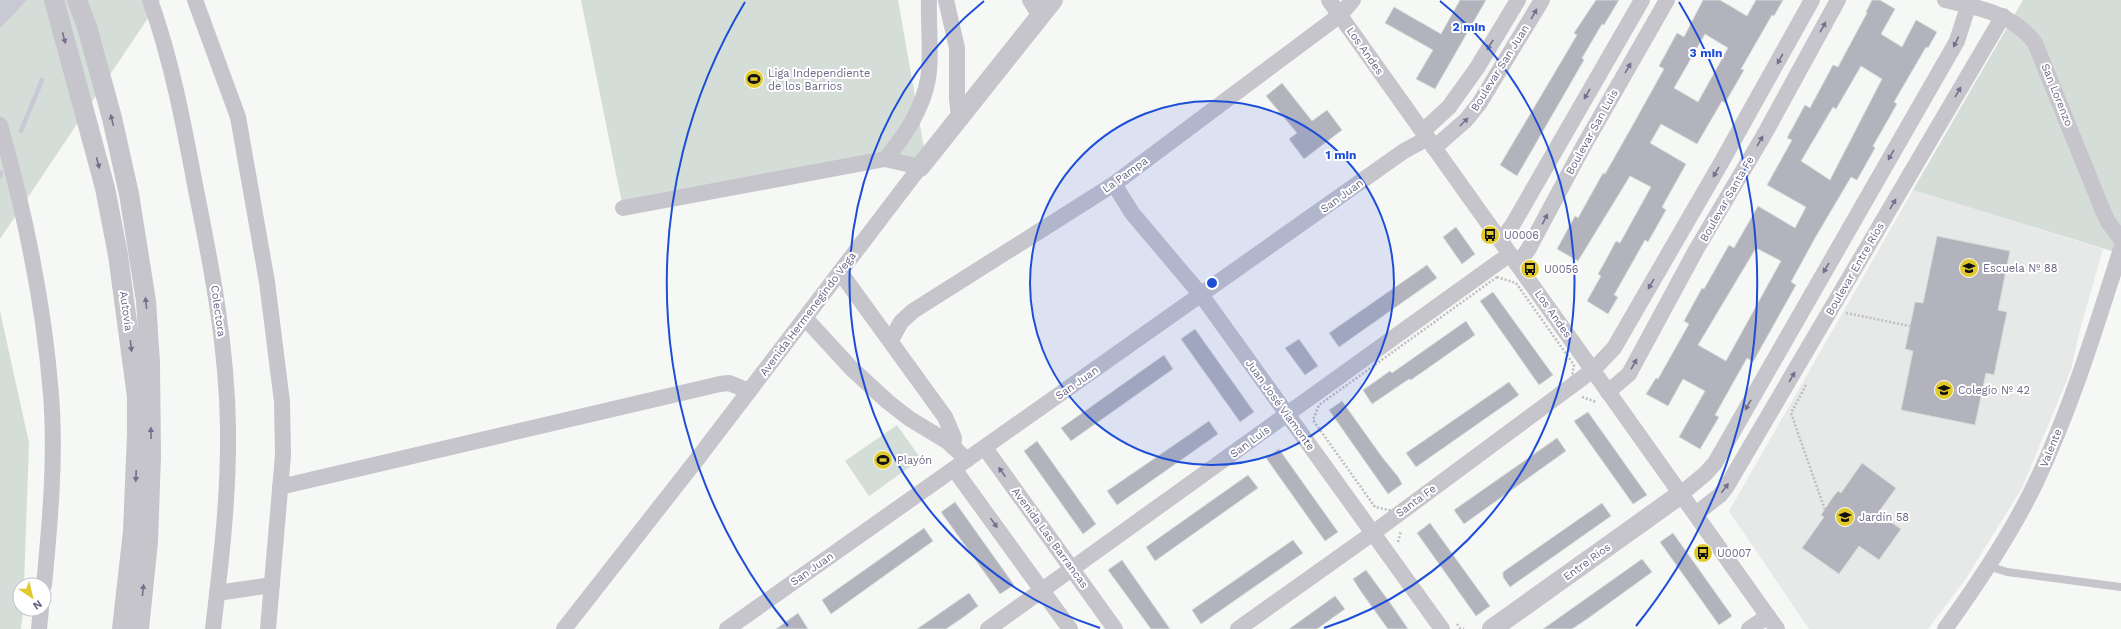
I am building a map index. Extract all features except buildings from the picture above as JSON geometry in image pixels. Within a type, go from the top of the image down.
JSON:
[{"type":"street","name":"Autovía","points":[[54,0],[105,188],[119,262],[137,397],[133,531],[122,629]]},
{"type":"street","name":"Autovía","points":[[77,0],[87,27],[113,125],[129,194],[146,301],[150,363],[151,456],[148,542],[139,629]]},
{"type":"street","name":"Colectora","points":[[150,0],[171,70],[187,142],[218,302],[225,364],[228,428],[226,507],[214,629]]},
{"type":"street","points":[[195,0],[238,117],[267,282],[282,402],[283,455],[268,629]]},
{"type":"street","points":[[885,159],[900,143],[925,95],[928,78],[929,0]]},
{"type":"street","points":[[946,0],[957,48],[957,99],[959,117]]},
{"type":"street","name":"Avenida Hermenegindo Vega","points":[[564,629],[959,117],[1035,8],[1053,0]]},
{"type":"street","name":"Los Andes","points":[[1329,0],[1593,370],[1604,398],[1696,514],[1777,629]]},
{"type":"street","name":"La Pampa","points":[[891,340],[901,322],[912,311],[1114,184],[1340,15],[1353,0]]},
{"type":"street","name":"Boulevar San Juan","points":[[1428,139],[1477,68],[1518,0]]},
{"type":"street","name":"Boulevar San Juan","points":[[1428,139],[1466,120],[1479,104],[1542,0]]},
{"type":"street","name":"Boulevar San Luis","points":[[1501,241],[1513,224],[1642,0]]},
{"type":"street","name":"Boulevar San Luis","points":[[1514,259],[1528,250],[1583,147],[1667,0]]},
{"type":"street","name":"Boulevar Santa Fe","points":[[1593,370],[1614,348],[1722,163],[1812,0]]},
{"type":"street","name":"Boulevar Santa Fe","points":[[1604,398],[1629,374],[1696,250],[1764,135],[1838,0]]},
{"type":"street","name":"San Lorenzo","points":[[1945,0],[1969,3],[2003,16],[2027,32],[2035,43],[2103,211],[2108,222],[2121,239]]},
{"type":"street","points":[[1681,494],[1705,474],[1715,463],[1957,41],[1969,3]]},
{"type":"street","name":"Boulevar Entre Ríos","points":[[1696,514],[1720,495],[1727,486],[2003,16]]},
{"type":"street","points":[[0,125],[12,171],[39,294],[51,396],[53,444],[45,577]]},
{"type":"street","name":"San Juan","points":[[735,627],[961,464],[1202,296],[1404,151],[1428,139]]},
{"type":"street","points":[[623,208],[885,159],[920,167]]},
{"type":"street","name":"Juan José Viamonte","points":[[1114,184],[1132,213],[1202,296],[1373,533],[1449,625]]},
{"type":"street","name":"Valente","points":[[1945,629],[1988,566],[2036,481],[2052,446],[2096,328],[2121,249]]},
{"type":"street","name":"San Luis","points":[[988,629],[1287,415],[1514,259]]},
{"type":"street","points":[[840,272],[891,340],[945,417],[954,438],[953,447]]},
{"type":"street","points":[[805,318],[851,368],[888,402],[953,447],[961,464],[1043,591],[1070,629]]},
{"type":"street","name":"Santa Fe","points":[[1238,629],[1373,533],[1593,370]]},
{"type":"street","points":[[280,487],[720,384],[729,383],[749,391]]},
{"type":"street","name":"Avenida Las Barrancas","points":[[985,448],[1115,629]]},
{"type":"street","name":"Entre Ríos","points":[[1492,629],[1681,494]]},
{"type":"street","points":[[217,593],[272,585]]},
{"type":"street","points":[[1749,629],[1768,616]]},
{"type":"street","points":[[39,629],[41,617]]},
{"type":"lane","points":[[1988,566],[2007,572],[2121,587]]},
{"type":"path","points":[[1496,276],[1516,284],[1574,365],[1571,382],[1393,511],[1375,507],[1313,420],[1318,405],[1496,276]]},
{"type":"path","points":[[1842,319],[1850,306]]},
{"type":"path","points":[[1846,313],[1910,326]]},
{"type":"path","points":[[1806,384],[1791,413],[1825,510]]},
{"type":"path","points":[[1581,397],[1604,398]]},
{"type":"path","points":[[1402,547],[1397,540],[1403,526]]},
{"type":"path","points":[[1449,625],[1464,629]]},
{"type":"shaded area","points":[[0,0],[160,0],[0,239]]},
{"type":"shaded area","points":[[0,0],[27,0],[0,28]]},
{"type":"shaded area","name":"Liga Independiente de los Barrios","points":[[581,0],[898,0],[926,159],[901,161],[623,208]]},
{"type":"shaded area","points":[[2023,0],[2121,0],[2121,254],[1913,190]]},
{"type":"shaded area","points":[[1913,190],[2103,249],[2078,337],[2071,370],[2022,488],[1965,580],[1928,629],[1809,629],[1729,511]]},
{"type":"shaded area","points":[[0,311],[29,443],[24,577],[12,577],[12,617],[22,617],[21,629],[0,629]]},
{"type":"shaded area","name":"Playón","points":[[897,425],[921,459],[869,496],[845,461]]},
{"type":"waterway","points":[[21,131],[42,80]]},
{"type":"place","name":"Liga Independiente de los Barrios","points":[[754,79]]},
{"type":"place","name":"U0006","points":[[1490,235]]},
{"type":"place","name":"Escuela Nº 88","points":[[1969,268]]},
{"type":"place","name":"U0056","points":[[1530,269]]},
{"type":"place","name":"Colegio Nº 42","points":[[1944,390]]},
{"type":"place","name":"Playón","points":[[883,460]]},
{"type":"place","name":"Jardín 58","points":[[1845,517]]},
{"type":"place","name":"U0007","points":[[1703,553]]}]
